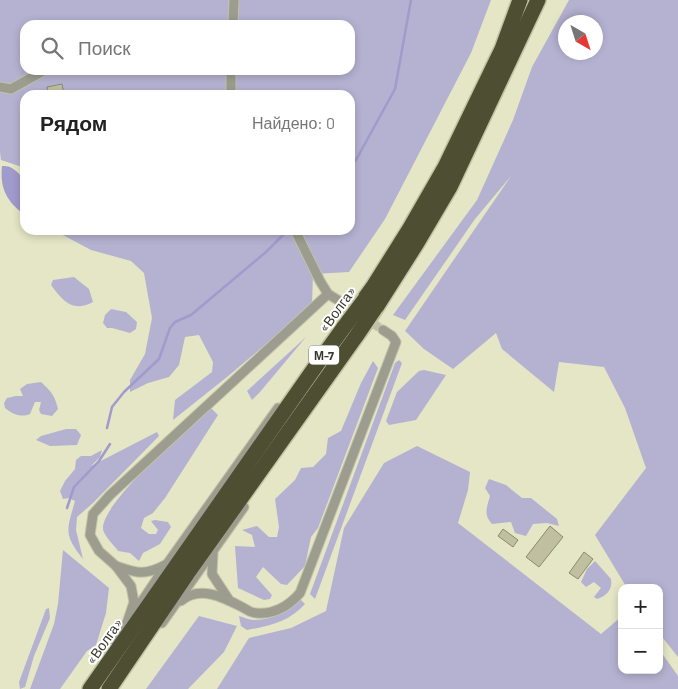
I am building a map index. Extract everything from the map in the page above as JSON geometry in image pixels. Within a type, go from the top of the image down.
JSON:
[{"type":"highway","name":"«Волга»","points":[[90,689],[373,287],[410,228],[445,167],[502,49],[520,0]]},
{"type":"highway","points":[[374,311],[450,187],[538,0]]},
{"type":"highway","name":"М-7","points":[[110,689],[186,574],[374,311]]},
{"type":"street","points":[[233,20],[234,0]]},
{"type":"street","points":[[0,87],[11,89],[36,75]]},
{"type":"street","points":[[231,75],[232,90]]},
{"type":"street","points":[[297,235],[328,294],[338,300]]},
{"type":"street","points":[[127,623],[134,602],[131,586],[116,566],[100,550],[90,535],[93,514],[110,495],[328,294]]},
{"type":"street","points":[[110,689],[170,612],[289,444],[353,348],[374,311]]},
{"type":"street","points":[[170,612],[188,596],[198,592],[229,600],[255,613],[272,612],[291,604],[300,593],[396,342],[392,336],[383,330]]},
{"type":"street","points":[[84,689],[167,564],[264,427],[318,363]]},
{"type":"street","points":[[214,550],[212,574],[229,600]]},
{"type":"street","points":[[116,566],[139,574],[153,571],[167,564]]},
{"type":"shaded area","points":[[0,0],[491,0],[471,53],[385,219],[349,272],[313,274],[312,305],[173,420],[175,400],[212,372],[213,362],[199,335],[185,337],[179,365],[169,377],[148,383],[130,392],[130,380],[145,354],[152,318],[144,273],[131,261],[91,250],[63,235],[355,235],[355,90],[20,90],[20,166],[1,160]]},
{"type":"shaded area","points":[[569,0],[678,0],[678,657],[663,638],[663,584],[625,584],[595,535],[646,468],[625,408],[604,367],[559,362],[554,392],[502,349],[496,333],[453,369],[424,349],[405,331],[511,176],[475,219],[405,320],[393,315],[477,200],[513,120],[532,67],[558,20],[558,60],[603,60],[603,15],[561,15]]},
{"type":"shaded area","points":[[2,166],[13,169],[20,175],[20,211],[7,197],[2,180]]},
{"type":"shaded area","points":[[74,277],[89,289],[93,302],[79,306],[69,304],[51,285],[53,280]]},
{"type":"shaded area","points":[[111,309],[126,312],[137,322],[136,329],[130,333],[107,328],[103,323],[105,315]]},
{"type":"shaded area","points":[[306,337],[260,392],[252,400],[247,391]]},
{"type":"shaded area","points":[[399,360],[402,363],[315,599],[310,594],[395,363]]},
{"type":"shaded area","points":[[373,361],[378,368],[318,528],[311,537],[305,566],[287,585],[281,584],[263,567],[256,577],[272,595],[270,599],[264,600],[238,588],[235,546],[255,547],[252,535],[242,530],[257,526],[269,537],[277,537],[279,527],[275,499],[295,480],[301,468],[313,467],[326,454],[328,438],[341,431],[361,383]]},
{"type":"shaded area","points":[[424,370],[446,375],[416,420],[389,425],[386,421],[397,392],[419,371]]},
{"type":"shaded area","points":[[41,382],[52,394],[57,404],[58,409],[52,416],[41,414],[39,410],[41,402],[35,402],[30,414],[23,416],[17,415],[5,408],[4,403],[7,398],[23,396],[20,389],[27,384]]},
{"type":"shaded area","points":[[211,408],[218,415],[165,498],[153,513],[144,518],[141,528],[149,534],[156,534],[158,530],[151,521],[168,522],[171,527],[160,544],[143,553],[139,561],[130,553],[118,551],[104,532],[106,517],[130,484]]},
{"type":"shaded area","points":[[66,429],[76,429],[81,435],[77,445],[50,446],[36,440],[41,436]]},
{"type":"shaded area","points":[[157,432],[159,436],[77,517],[76,530],[83,559],[72,543],[68,532],[75,501],[69,498],[63,499],[60,491],[65,481],[75,469],[76,460],[81,456],[91,456],[102,450],[100,457],[91,466]]},
{"type":"shaded area","points":[[417,446],[470,472],[468,490],[458,523],[601,634],[618,619],[618,674],[663,674],[663,655],[678,676],[678,689],[217,689],[249,638],[291,628],[326,611],[344,528],[384,463]]},
{"type":"shaded area","points":[[489,479],[506,485],[522,498],[531,498],[557,519],[559,526],[547,523],[533,524],[526,536],[515,533],[511,522],[492,524],[487,517],[490,496],[485,488]]},
{"type":"shaded area","points":[[63,550],[109,588],[106,613],[96,645],[87,651],[60,689],[30,689],[54,624],[58,604]]},
{"type":"shaded area","points":[[595,561],[611,579],[611,586],[608,592],[597,599],[594,597],[601,588],[594,582],[586,587],[581,582],[587,569]]},
{"type":"shaded area","points":[[300,599],[305,604],[285,619],[271,625],[247,630],[241,626],[239,616],[252,620],[273,617],[285,611]]},
{"type":"shaded area","points":[[49,608],[50,618],[34,656],[25,687],[20,689],[19,682],[46,609]]},
{"type":"shaded area","points":[[199,616],[237,626],[224,652],[188,689],[146,689]]},
{"type":"building","points":[[62,84],[63,90],[47,90],[47,87]]},
{"type":"building","points":[[550,526],[563,537],[539,567],[526,557]]},
{"type":"building","points":[[503,529],[518,540],[513,547],[498,536]]},
{"type":"building","points":[[584,552],[593,559],[578,579],[569,573]]},
{"type":"waterway","points":[[355,161],[395,89],[411,0]]},
{"type":"waterway","points":[[107,428],[112,407],[124,392],[159,359],[170,328],[175,322],[191,315],[266,252],[283,235]]},
{"type":"waterway","points":[[67,508],[74,487],[99,461],[110,444]]},
{"type":"tunnel","points":[[338,300],[383,330]]}]
